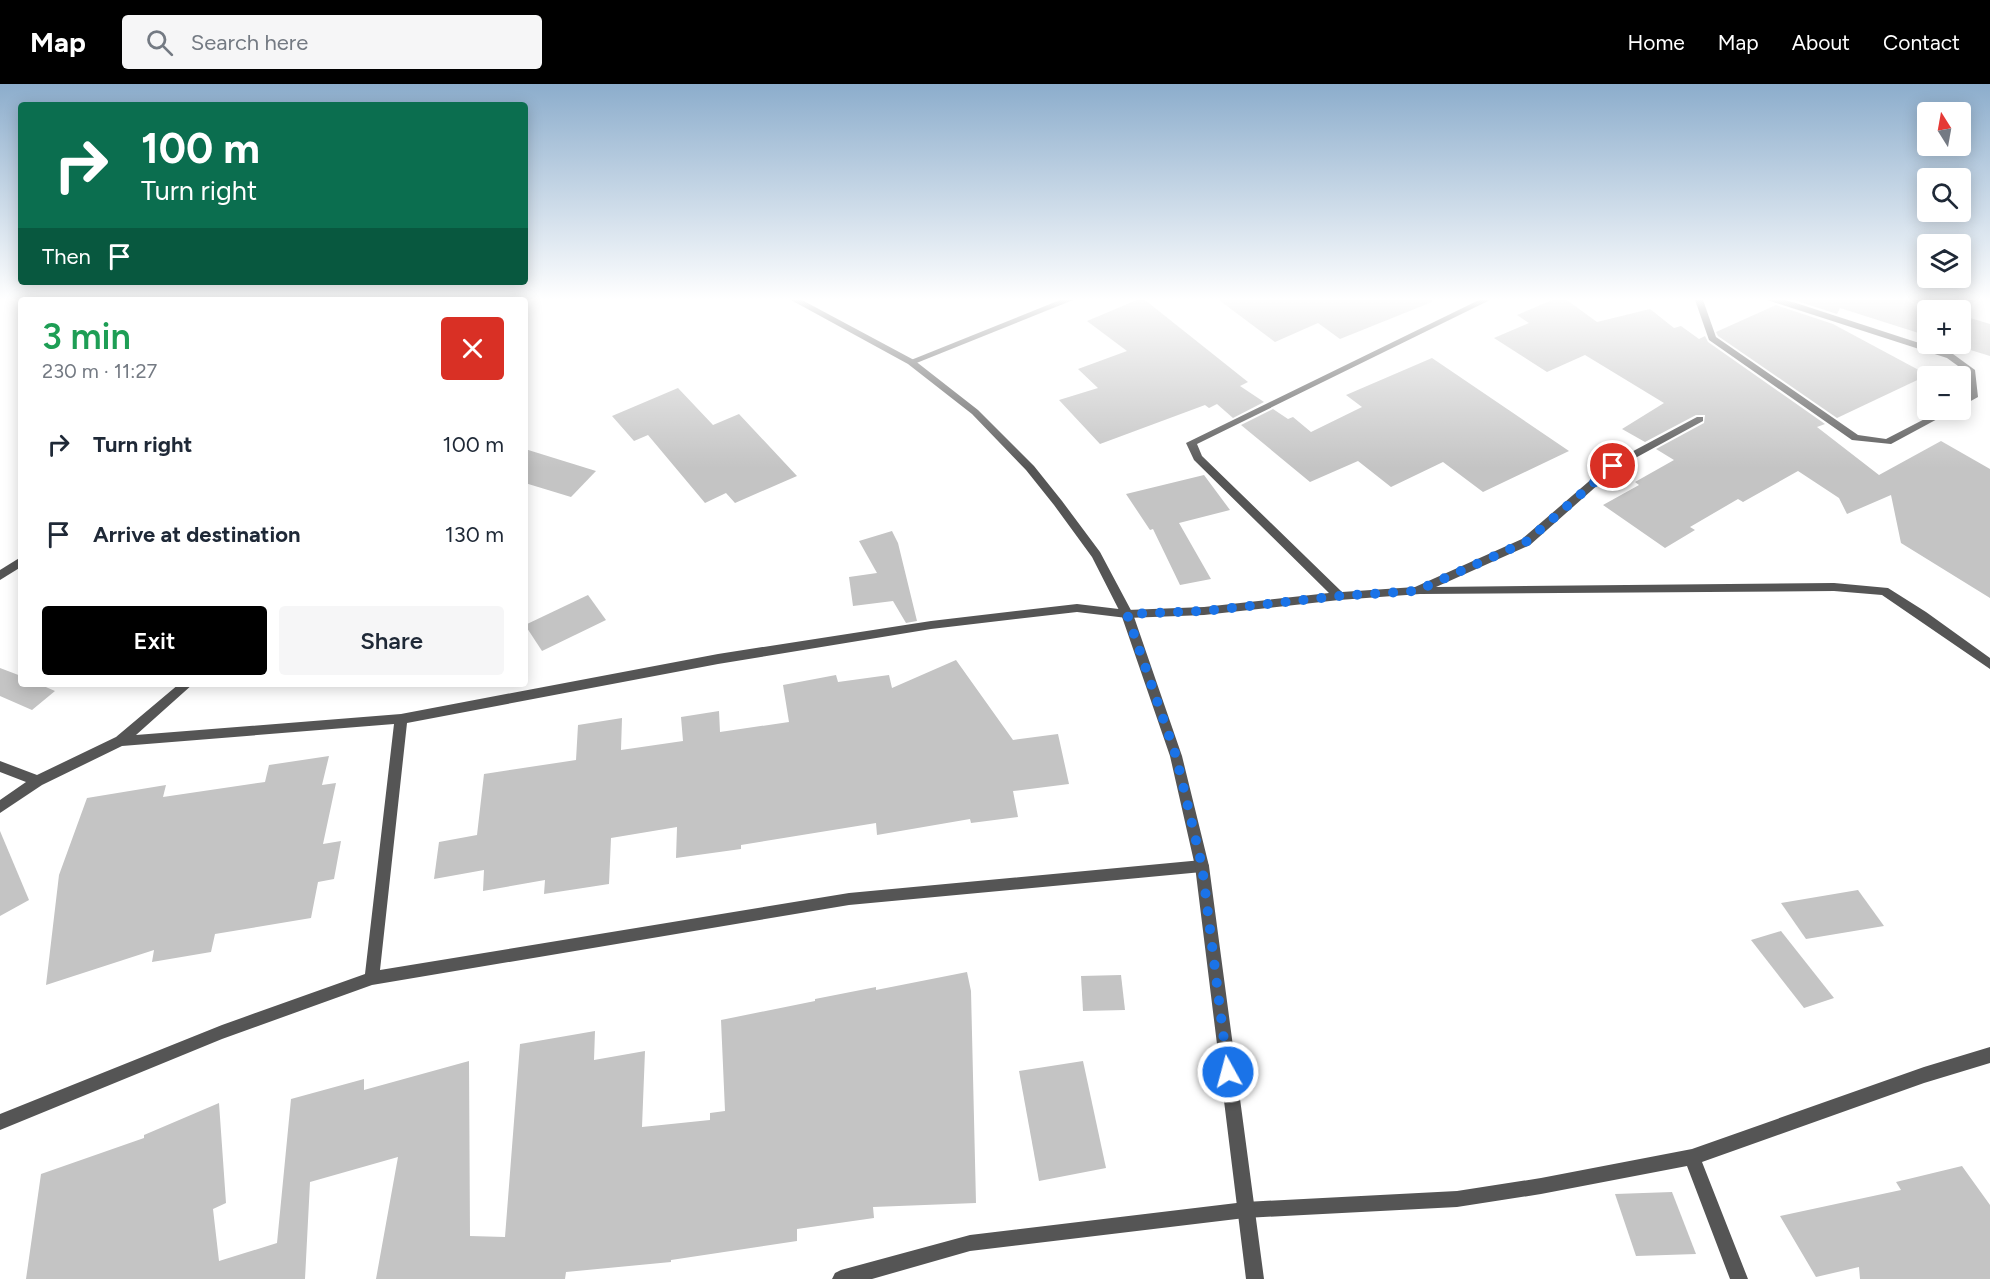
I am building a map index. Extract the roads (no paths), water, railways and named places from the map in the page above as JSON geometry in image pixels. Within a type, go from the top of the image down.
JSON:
[{"type":"street","points":[[899,356],[911,362],[975,412],[1030,468],[1096,555],[1127,614],[1176,756],[1202,866],[1255,1279]]},
{"type":"street","points":[[911,362],[927,356]]},
{"type":"street","points":[[1339,596],[1198,458],[1191,444],[1372,356]]},
{"type":"street","points":[[1737,356],[1855,438],[1887,442],[1930,420]]},
{"type":"street","points":[[1949,356],[1964,366]]},
{"type":"street","points":[[1971,379],[1973,397],[1971,398]]},
{"type":"street","points":[[1416,591],[1526,542],[1613,466],[1700,419]]},
{"type":"street","points":[[0,576],[18,563]]},
{"type":"street","points":[[120,741],[401,719],[718,659],[931,625],[1077,608],[1127,614],[1204,611],[1339,596],[1416,591],[1834,587],[1884,591],[1990,664]]},
{"type":"street","points":[[0,807],[37,781],[120,741],[183,687]]},
{"type":"street","points":[[372,978],[401,719]]},
{"type":"street","points":[[0,766],[37,781]]},
{"type":"street","points":[[0,1122],[222,1032],[372,978],[849,899],[1202,866]]},
{"type":"street","points":[[841,1279],[970,1243],[1245,1210],[1457,1199],[1541,1186],[1692,1157],[1923,1075],[1990,1055]]},
{"type":"street","points":[[1692,1157],[1739,1279]]}]
